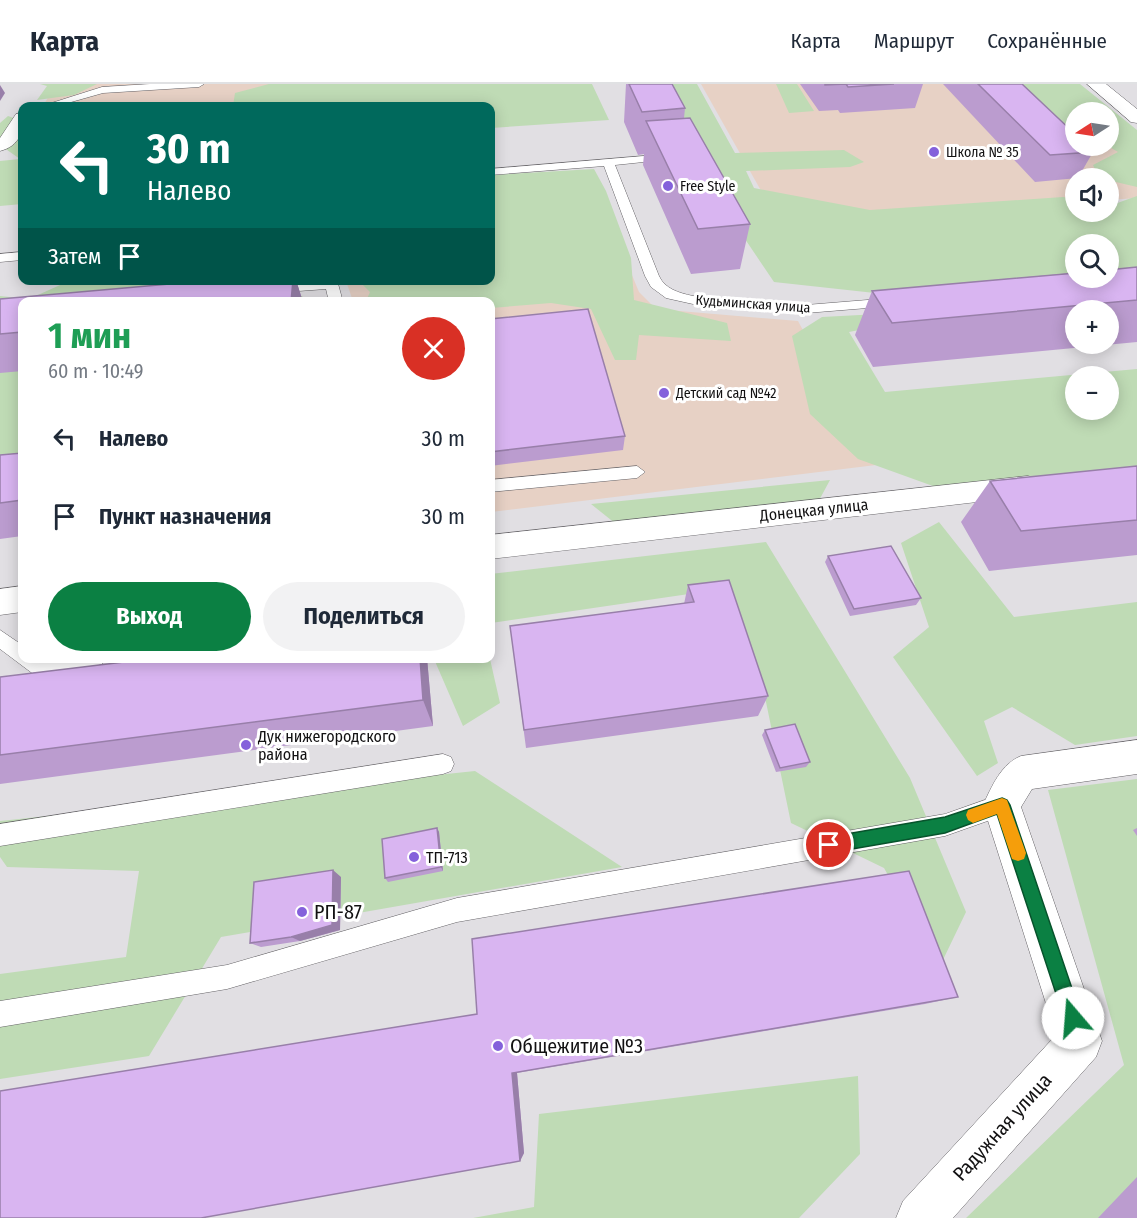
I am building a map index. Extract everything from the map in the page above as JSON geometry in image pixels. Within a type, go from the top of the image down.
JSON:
[{"type":"street","points":[[1096,84],[1137,118]]},
{"type":"street","points":[[0,145],[8,141],[18,125]]},
{"type":"street","name":"Донецкая улица","points":[[495,546],[1055,483]]},
{"type":"street","points":[[0,602],[18,600]]},
{"type":"street","points":[[1002,805],[1021,774],[1137,757]]},
{"type":"street","name":"Радужная улица","points":[[922,1217],[1080,1041],[1002,805]]},
{"type":"lane","points":[[60,102],[102,90],[199,84]]},
{"type":"lane","points":[[495,172],[676,157]]},
{"type":"lane","name":"Кудьминская улица","points":[[608,162],[652,276],[656,284],[671,295],[693,300],[806,309],[901,301]]},
{"type":"lane","points":[[0,258],[18,256]]},
{"type":"lane","points":[[260,290],[311,285]]},
{"type":"lane","points":[[495,486],[637,472]]},
{"type":"lane","points":[[0,638],[18,652]]},
{"type":"lane","points":[[0,835],[443,764]]},
{"type":"lane","points":[[0,1014],[227,977],[457,910],[945,825],[1002,805]]},
{"type":"shaded area","points":[[56,84],[321,84],[319,102],[45,102]]},
{"type":"shaded area","name":"Школа № 35","points":[[701,84],[1053,84],[1068,102],[1065,102],[1065,156],[1119,156],[1119,151],[1137,159],[1137,198],[1119,199],[1119,168],[1065,168],[1065,204],[782,228]]},
{"type":"shaded area","name":"Детский сад №42","points":[[615,234],[639,292],[656,309],[798,321],[876,465],[495,512],[495,297],[352,297],[347,285],[495,285],[495,278]]},
{"type":"green space","points":[[40,84],[97,84],[74,95],[37,100],[47,86]]},
{"type":"green space","points":[[269,84],[592,84],[609,120],[495,128],[495,102],[234,102],[235,93]]},
{"type":"green space","points":[[648,84],[697,84],[735,153],[844,150],[864,162],[850,167],[746,171],[754,188],[870,210],[1063,197],[1065,197],[1065,222],[1119,222],[1119,202],[1137,196],[1137,292],[884,294],[774,282],[693,162]]},
{"type":"green space","points":[[776,84],[797,84],[814,111],[789,113]]},
{"type":"green space","points":[[990,84],[1080,84],[1102,102],[1065,102],[1065,133]]},
{"type":"green space","points":[[1119,115],[1137,130],[1137,187],[1119,183],[1119,168],[1094,168],[1093,165],[1110,156],[1119,156]]},
{"type":"green space","points":[[8,116],[18,120],[18,158],[0,145],[0,123]]},
{"type":"green space","points":[[18,159],[18,204],[0,206],[0,161]]},
{"type":"green space","points":[[594,169],[606,191],[631,258],[634,300],[727,323],[731,341],[639,335],[636,360],[615,360],[591,309],[551,303],[495,308],[495,297],[368,297],[370,292],[363,285],[495,285],[495,175]]},
{"type":"green space","points":[[60,285],[285,285],[303,297],[33,297]]},
{"type":"green space","points":[[0,296],[18,298],[18,480],[0,482]]},
{"type":"green space","points":[[879,314],[889,324],[849,332],[885,392],[1065,376],[1065,420],[1119,420],[1119,371],[1137,369],[1137,486],[980,503],[858,459],[810,414],[792,336],[822,317]]},
{"type":"green space","points":[[830,480],[816,506],[616,524],[591,504]]},
{"type":"green space","points":[[939,522],[1014,617],[1137,602],[1137,736],[1075,745],[1012,707],[984,721],[998,763],[977,776],[893,657],[929,627],[901,543]]},
{"type":"green space","points":[[766,542],[910,778],[966,912],[940,966],[884,868],[791,823],[766,702],[723,589],[495,622],[495,573]]},
{"type":"green space","points":[[436,663],[491,663],[500,703],[463,726]]},
{"type":"green space","points":[[475,771],[622,867],[221,937],[149,1056],[0,1079],[0,974],[126,957],[139,871],[7,867],[0,857],[0,821]]},
{"type":"green space","points":[[1137,779],[1137,1218],[966,1218],[1124,1065],[1048,790]]},
{"type":"green space","points":[[858,1076],[860,1154],[799,1218],[473,1218],[534,1207],[539,1114]]},
{"type":"building","points":[[629,84],[672,84],[685,108],[642,112]]},
{"type":"building","points":[[846,84],[894,84],[848,87]]},
{"type":"building","points":[[978,84],[1022,84],[1065,125],[1065,154],[1050,155]]},
{"type":"building","points":[[690,118],[750,224],[698,229],[646,121]]},
{"type":"building","points":[[1137,267],[1137,300],[1065,300],[1065,307],[892,323],[872,291],[1065,274],[1065,288],[1119,288],[1119,269]]},
{"type":"building","points":[[158,285],[293,285],[291,297],[23,297]]},
{"type":"building","points":[[18,297],[18,332],[0,334],[0,299]]},
{"type":"building","points":[[588,309],[625,436],[495,451],[495,318]]},
{"type":"building","points":[[18,453],[18,501],[0,503],[0,455]]},
{"type":"building","points":[[1137,466],[1137,520],[1021,531],[990,481]]},
{"type":"building","points":[[891,546],[921,598],[854,609],[828,556]]},
{"type":"building","points":[[729,580],[768,696],[524,730],[510,626],[694,602],[688,585]]},
{"type":"building","points":[[116,663],[420,663],[423,700],[0,755],[0,677]]},
{"type":"building","points":[[795,724],[810,762],[780,768],[765,730]]},
{"type":"building","name":"ТП-713","points":[[437,828],[441,867],[385,878],[382,839]]},
{"type":"building","name":"РП-87","points":[[333,870],[332,925],[291,937],[250,943],[254,882]]},
{"type":"building","name":"Общежитие №3","points":[[909,871],[958,997],[512,1073],[520,1161],[201,1218],[0,1218],[0,1091],[477,1014],[472,939]]},
{"type":"slow traffic","points":[[973,815],[1002,805],[1018,853]]},
{"type":"place","name":"Школа № 35","points":[[934,152]]},
{"type":"place","name":"Free Style","points":[[668,186]]},
{"type":"place","name":"Детский сад №42","points":[[664,393]]},
{"type":"place","name":"Дук нижегородского района","points":[[246,745]]},
{"type":"place","name":"ТП-713","points":[[414,857]]},
{"type":"place","name":"РП-87","points":[[302,912]]},
{"type":"place","name":"Общежитие №3","points":[[498,1046]]},
{"type":"route","points":[[829,845],[945,825],[1002,805],[1073,1018]]}]
